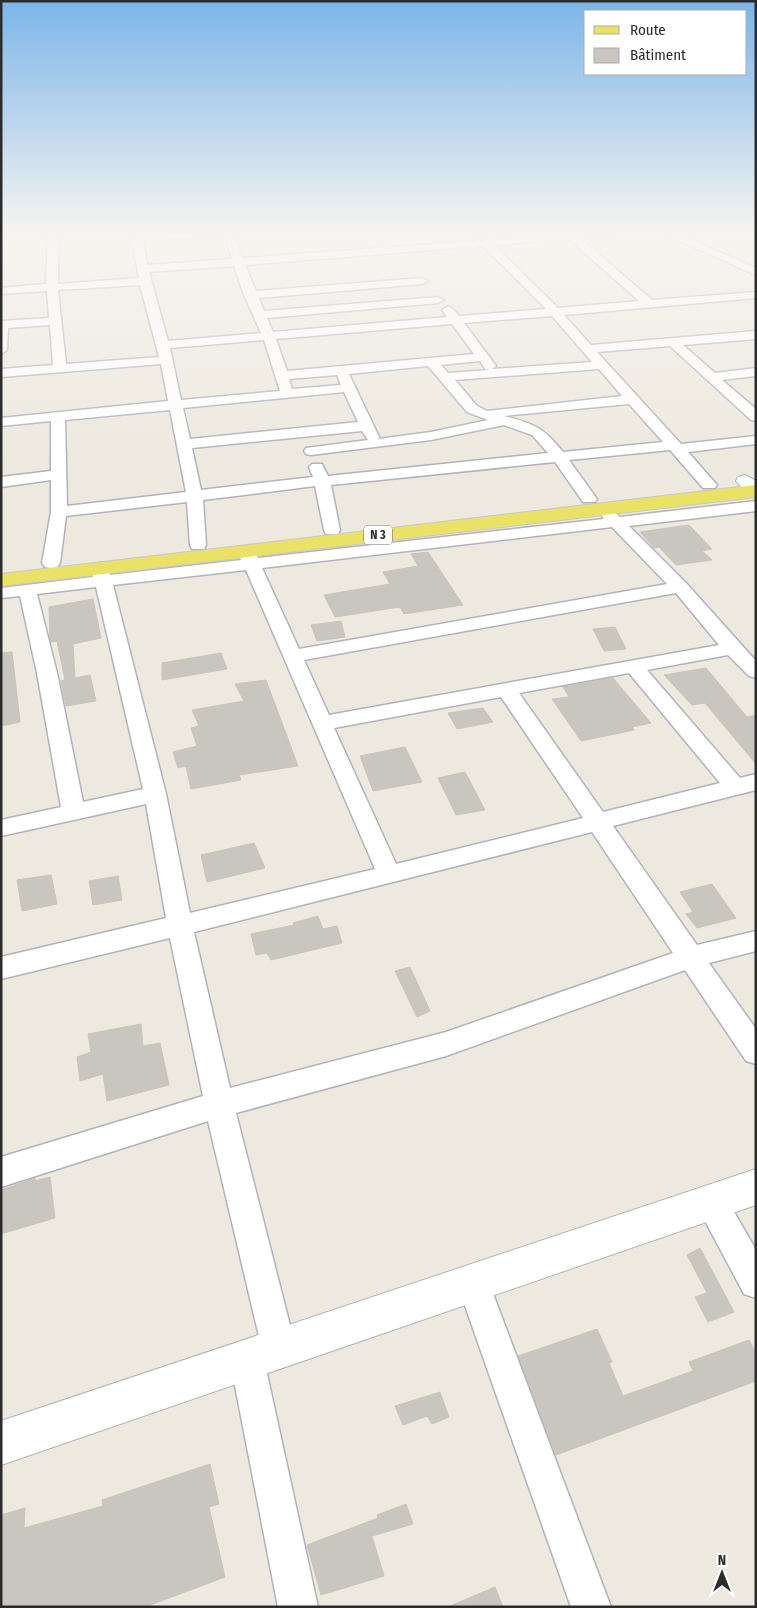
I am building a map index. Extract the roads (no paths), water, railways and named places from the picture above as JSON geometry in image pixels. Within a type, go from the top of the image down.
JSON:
[{"type":"main road","name":"N 3","points":[[1,568],[332,530],[603,510],[710,485],[754,487]]},
{"type":"main road","name":"N 3","points":[[1,580],[101,575],[248,557],[603,510],[754,487]]},
{"type":"street","points":[[53,308],[60,368]]},
{"type":"street","points":[[153,308],[163,345],[184,444],[194,497],[198,545]]},
{"type":"street","points":[[256,308],[269,337],[287,394]]},
{"type":"street","points":[[259,315],[342,308]]},
{"type":"street","points":[[446,308],[457,320],[482,357],[496,372]]},
{"type":"street","points":[[551,308],[710,485]]},
{"type":"street","points":[[163,345],[596,308]]},
{"type":"street","points":[[1,350],[2,325],[54,321]]},
{"type":"street","points":[[588,348],[756,335]]},
{"type":"street","points":[[673,342],[756,417]]},
{"type":"street","points":[[281,376],[482,357]]},
{"type":"street","points":[[1,373],[166,360]]},
{"type":"street","points":[[432,362],[472,409],[480,414],[539,433],[603,510],[680,587],[732,648],[756,672]]},
{"type":"street","points":[[444,376],[602,365]]},
{"type":"street","points":[[341,370],[376,444]]},
{"type":"street","points":[[710,376],[756,372]]},
{"type":"street","points":[[1,422],[348,388]]},
{"type":"street","points":[[480,414],[633,399]]},
{"type":"street","points":[[50,563],[58,512],[58,416]]},
{"type":"street","points":[[311,451],[376,444],[479,428],[502,421]]},
{"type":"street","points":[[184,444],[366,426]]},
{"type":"street","points":[[302,432],[322,481],[332,530]]},
{"type":"street","points":[[58,512],[322,481],[756,440]]},
{"type":"street","points":[[1,482],[58,475]]},
{"type":"street","points":[[603,510],[756,506]]},
{"type":"street","points":[[248,557],[324,723],[389,875]]},
{"type":"street","points":[[1,593],[27,590],[101,575],[125,664],[156,794],[180,926],[219,1104],[263,1355],[298,1607]]},
{"type":"street","points":[[293,656],[680,587]]},
{"type":"street","points":[[27,590],[47,673],[73,811]]},
{"type":"street","points":[[324,723],[732,648]]},
{"type":"street","points":[[1,968],[389,875],[599,823],[745,784],[633,665]]},
{"type":"street","points":[[506,689],[756,1052]]},
{"type":"street","points":[[1,828],[156,794]]},
{"type":"street","points":[[1,1172],[219,1104],[446,1044],[691,957],[756,941]]},
{"type":"street","points":[[1,1443],[756,1187]]},
{"type":"street","points":[[711,1202],[756,1282]]},
{"type":"street","points":[[473,1283],[591,1607]]}]
